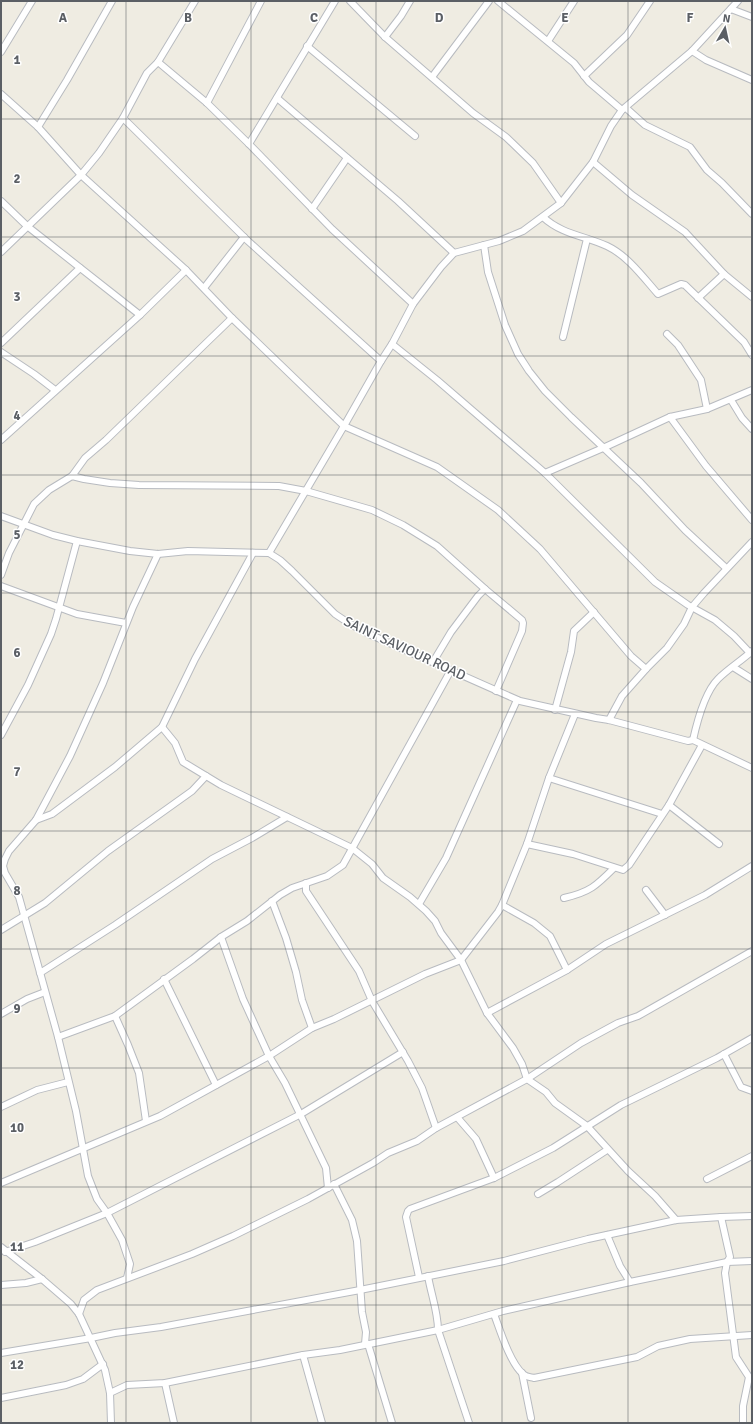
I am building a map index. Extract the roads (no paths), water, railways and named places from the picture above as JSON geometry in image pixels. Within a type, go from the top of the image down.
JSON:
[{"type":"street","points":[[1,52],[32,1]]},
{"type":"street","points":[[38,127],[67,80],[112,1]]},
{"type":"street","points":[[1,252],[81,175],[99,153],[123,118],[147,73],[158,62],[195,1]]},
{"type":"street","points":[[207,103],[261,1]]},
{"type":"street","points":[[249,144],[335,1]]},
{"type":"street","points":[[350,1],[385,37],[473,113],[506,137],[533,163],[561,204]]},
{"type":"street","points":[[385,37],[410,1]]},
{"type":"street","points":[[432,77],[489,1]]},
{"type":"street","points":[[498,1],[574,63],[590,82],[645,125],[690,147],[707,170],[752,214]]},
{"type":"street","points":[[548,41],[574,1]]},
{"type":"street","points":[[584,76],[627,35],[650,1]]},
{"type":"street","points":[[1,516],[53,535],[130,551],[158,554],[188,551],[270,553],[344,426],[380,360],[392,344],[413,304],[441,267],[454,253],[499,241],[523,232],[561,204],[592,162],[611,126],[624,109],[692,51],[738,1]]},
{"type":"street","points":[[731,9],[752,17]]},
{"type":"street","points":[[307,46],[415,136]]},
{"type":"street","points":[[692,51],[706,60],[752,80]]},
{"type":"street","points":[[158,62],[207,103],[332,229],[413,304]]},
{"type":"street","points":[[1,94],[38,127],[81,175],[186,270],[232,318],[344,426],[437,468],[498,510],[540,550],[631,656],[646,669]]},
{"type":"street","points":[[277,98],[398,200],[454,253]]},
{"type":"street","points":[[123,118],[244,237],[380,360]]},
{"type":"street","points":[[312,209],[348,158]]},
{"type":"street","points":[[592,162],[632,195],[685,232],[724,274],[752,296]]},
{"type":"street","points":[[1,201],[27,226],[140,315]]},
{"type":"street","points":[[543,217],[553,225],[568,233],[608,247],[623,257],[639,270],[658,294],[681,284],[685,285],[744,342],[752,355]]},
{"type":"street","points":[[204,288],[244,237]]},
{"type":"street","points":[[563,337],[587,239]]},
{"type":"street","points":[[484,245],[488,272],[505,325],[518,354],[529,371],[545,391],[641,483],[685,530],[726,568]]},
{"type":"street","points":[[1,343],[80,268]]},
{"type":"street","points":[[2,436],[140,315],[186,270]]},
{"type":"street","points":[[698,298],[724,274]]},
{"type":"street","points":[[1,575],[9,553],[34,504],[49,490],[72,476],[85,458],[106,440],[232,318]]},
{"type":"street","points":[[667,334],[678,345],[701,380],[707,408]]},
{"type":"street","points":[[392,344],[437,380],[545,473],[655,582],[692,607],[715,620],[751,652],[716,681],[703,704],[697,721],[693,740]]},
{"type":"street","points":[[1,352],[55,390]]},
{"type":"street","points":[[545,473],[670,418],[731,400],[752,390]]},
{"type":"street","points":[[731,400],[742,418],[752,429]]},
{"type":"street","points":[[670,418],[706,466],[752,520]]},
{"type":"street","points":[[72,476],[110,483],[139,485],[279,486],[306,491],[372,510],[403,524],[437,546],[522,620],[522,631],[496,690]]},
{"type":"street","points":[[1,735],[41,658],[51,634],[76,541]]},
{"type":"street","points":[[609,720],[622,696],[667,648],[684,624],[692,607],[726,568],[752,542]]},
{"type":"street","points":[[36,820],[52,814],[115,767],[162,727],[194,659],[253,553]]},
{"type":"street","name":"SAINT SAVIOUR ROAD","points":[[270,553],[292,571],[335,614],[369,634],[517,700],[555,710],[609,720],[693,740],[752,768]]},
{"type":"street","points":[[127,1278],[130,1264],[122,1240],[107,1212],[97,1198],[88,1176],[76,1111],[46,992],[19,897],[2,866],[9,851],[36,820],[70,756],[103,683],[126,623],[158,554]]},
{"type":"street","points":[[1,586],[77,614],[97,619],[126,623]]},
{"type":"street","points":[[433,662],[451,632],[485,589]]},
{"type":"street","points":[[555,710],[571,652],[574,631],[594,612]]},
{"type":"street","points":[[733,667],[752,679]]},
{"type":"street","points":[[58,1037],[115,1016],[221,936],[247,921],[272,901],[292,888],[327,876],[343,865],[451,670]]},
{"type":"street","points":[[419,904],[446,858],[517,700]]},
{"type":"street","points":[[1,1183],[160,1116],[269,1056],[312,1028],[372,1001],[425,974],[461,960],[502,905],[527,844],[549,778],[575,714]]},
{"type":"street","points":[[162,727],[175,743],[183,762],[221,785],[352,848],[372,864],[383,878],[419,904],[435,920],[441,933],[461,960],[487,1013],[513,1048],[522,1064],[527,1079],[546,1092],[555,1103],[587,1126],[607,1150],[655,1196],[676,1220]]},
{"type":"street","points":[[527,844],[573,854],[623,870],[629,865],[669,805],[702,745]]},
{"type":"street","points":[[1,930],[45,903],[108,851],[192,791],[206,776]]},
{"type":"street","points":[[549,778],[662,814]]},
{"type":"street","points":[[669,805],[719,844]]},
{"type":"street","points":[[40,973],[115,925],[212,859],[252,838],[286,817]]},
{"type":"street","points":[[487,1013],[567,970],[606,944],[705,895],[752,866]]},
{"type":"street","points":[[564,898],[581,894],[592,888],[614,868]]},
{"type":"street","points":[[306,883],[306,891],[359,971],[372,1001],[403,1052],[422,1088],[436,1128]]},
{"type":"street","points":[[646,890],[665,915]]},
{"type":"street","points":[[272,901],[288,944],[302,1000],[312,1028]]},
{"type":"street","points":[[502,905],[534,923],[550,936],[567,970]]},
{"type":"street","points":[[221,936],[243,999],[269,1056],[301,1114],[326,1168],[331,1186],[352,1220],[357,1241],[360,1290],[367,1344],[392,1423]]},
{"type":"street","points":[[71,1304],[84,1300],[97,1290],[192,1254],[233,1236],[308,1199],[372,1163],[388,1152],[418,1141],[436,1128],[527,1079],[618,1023],[638,1016],[752,951]]},
{"type":"street","points":[[164,979],[216,1085]]},
{"type":"street","points":[[1,1014],[27,999],[46,992]]},
{"type":"street","points":[[115,1016],[139,1072],[146,1121]]},
{"type":"street","points":[[419,1277],[407,1224],[406,1217],[408,1211],[494,1178],[553,1148],[621,1105],[724,1054],[752,1038]]},
{"type":"street","points":[[3,1250],[34,1242],[107,1212],[301,1114],[403,1052]]},
{"type":"street","points":[[724,1054],[741,1087],[752,1091]]},
{"type":"street","points":[[1,1107],[37,1090],[68,1082]]},
{"type":"street","points":[[457,1117],[476,1139],[494,1178]]},
{"type":"street","points":[[538,1194],[607,1150]]},
{"type":"street","points":[[707,1179],[752,1156]]},
{"type":"street","points":[[1,1353],[115,1333],[161,1327],[360,1290],[504,1261],[607,1235],[676,1220],[752,1216]]},
{"type":"street","points":[[721,1217],[730,1257],[727,1262],[726,1280],[736,1357],[751,1377],[743,1406],[743,1423]]},
{"type":"street","points":[[607,1235],[620,1266],[630,1282]]},
{"type":"street","points":[[3,1250],[42,1279],[71,1304],[79,1314],[105,1370],[110,1393],[111,1423]]},
{"type":"street","points":[[110,1393],[127,1385],[165,1383],[304,1355],[340,1350],[438,1330],[494,1314],[630,1282],[727,1262],[752,1261]]},
{"type":"street","points":[[26,1268],[26,1283]]},
{"type":"street","points":[[428,1276],[438,1321],[438,1330],[469,1423]]},
{"type":"street","points":[[1,1285],[26,1283],[42,1279]]},
{"type":"street","points":[[79,1314],[84,1300]]},
{"type":"street","points":[[494,1314],[514,1364],[527,1377],[534,1378],[637,1357],[658,1346],[690,1339],[752,1335]]},
{"type":"street","points":[[304,1355],[322,1423]]},
{"type":"street","points":[[1,1398],[66,1384],[83,1378],[103,1364]]},
{"type":"street","points":[[522,1373],[531,1418]]},
{"type":"street","points":[[165,1383],[174,1423]]}]
